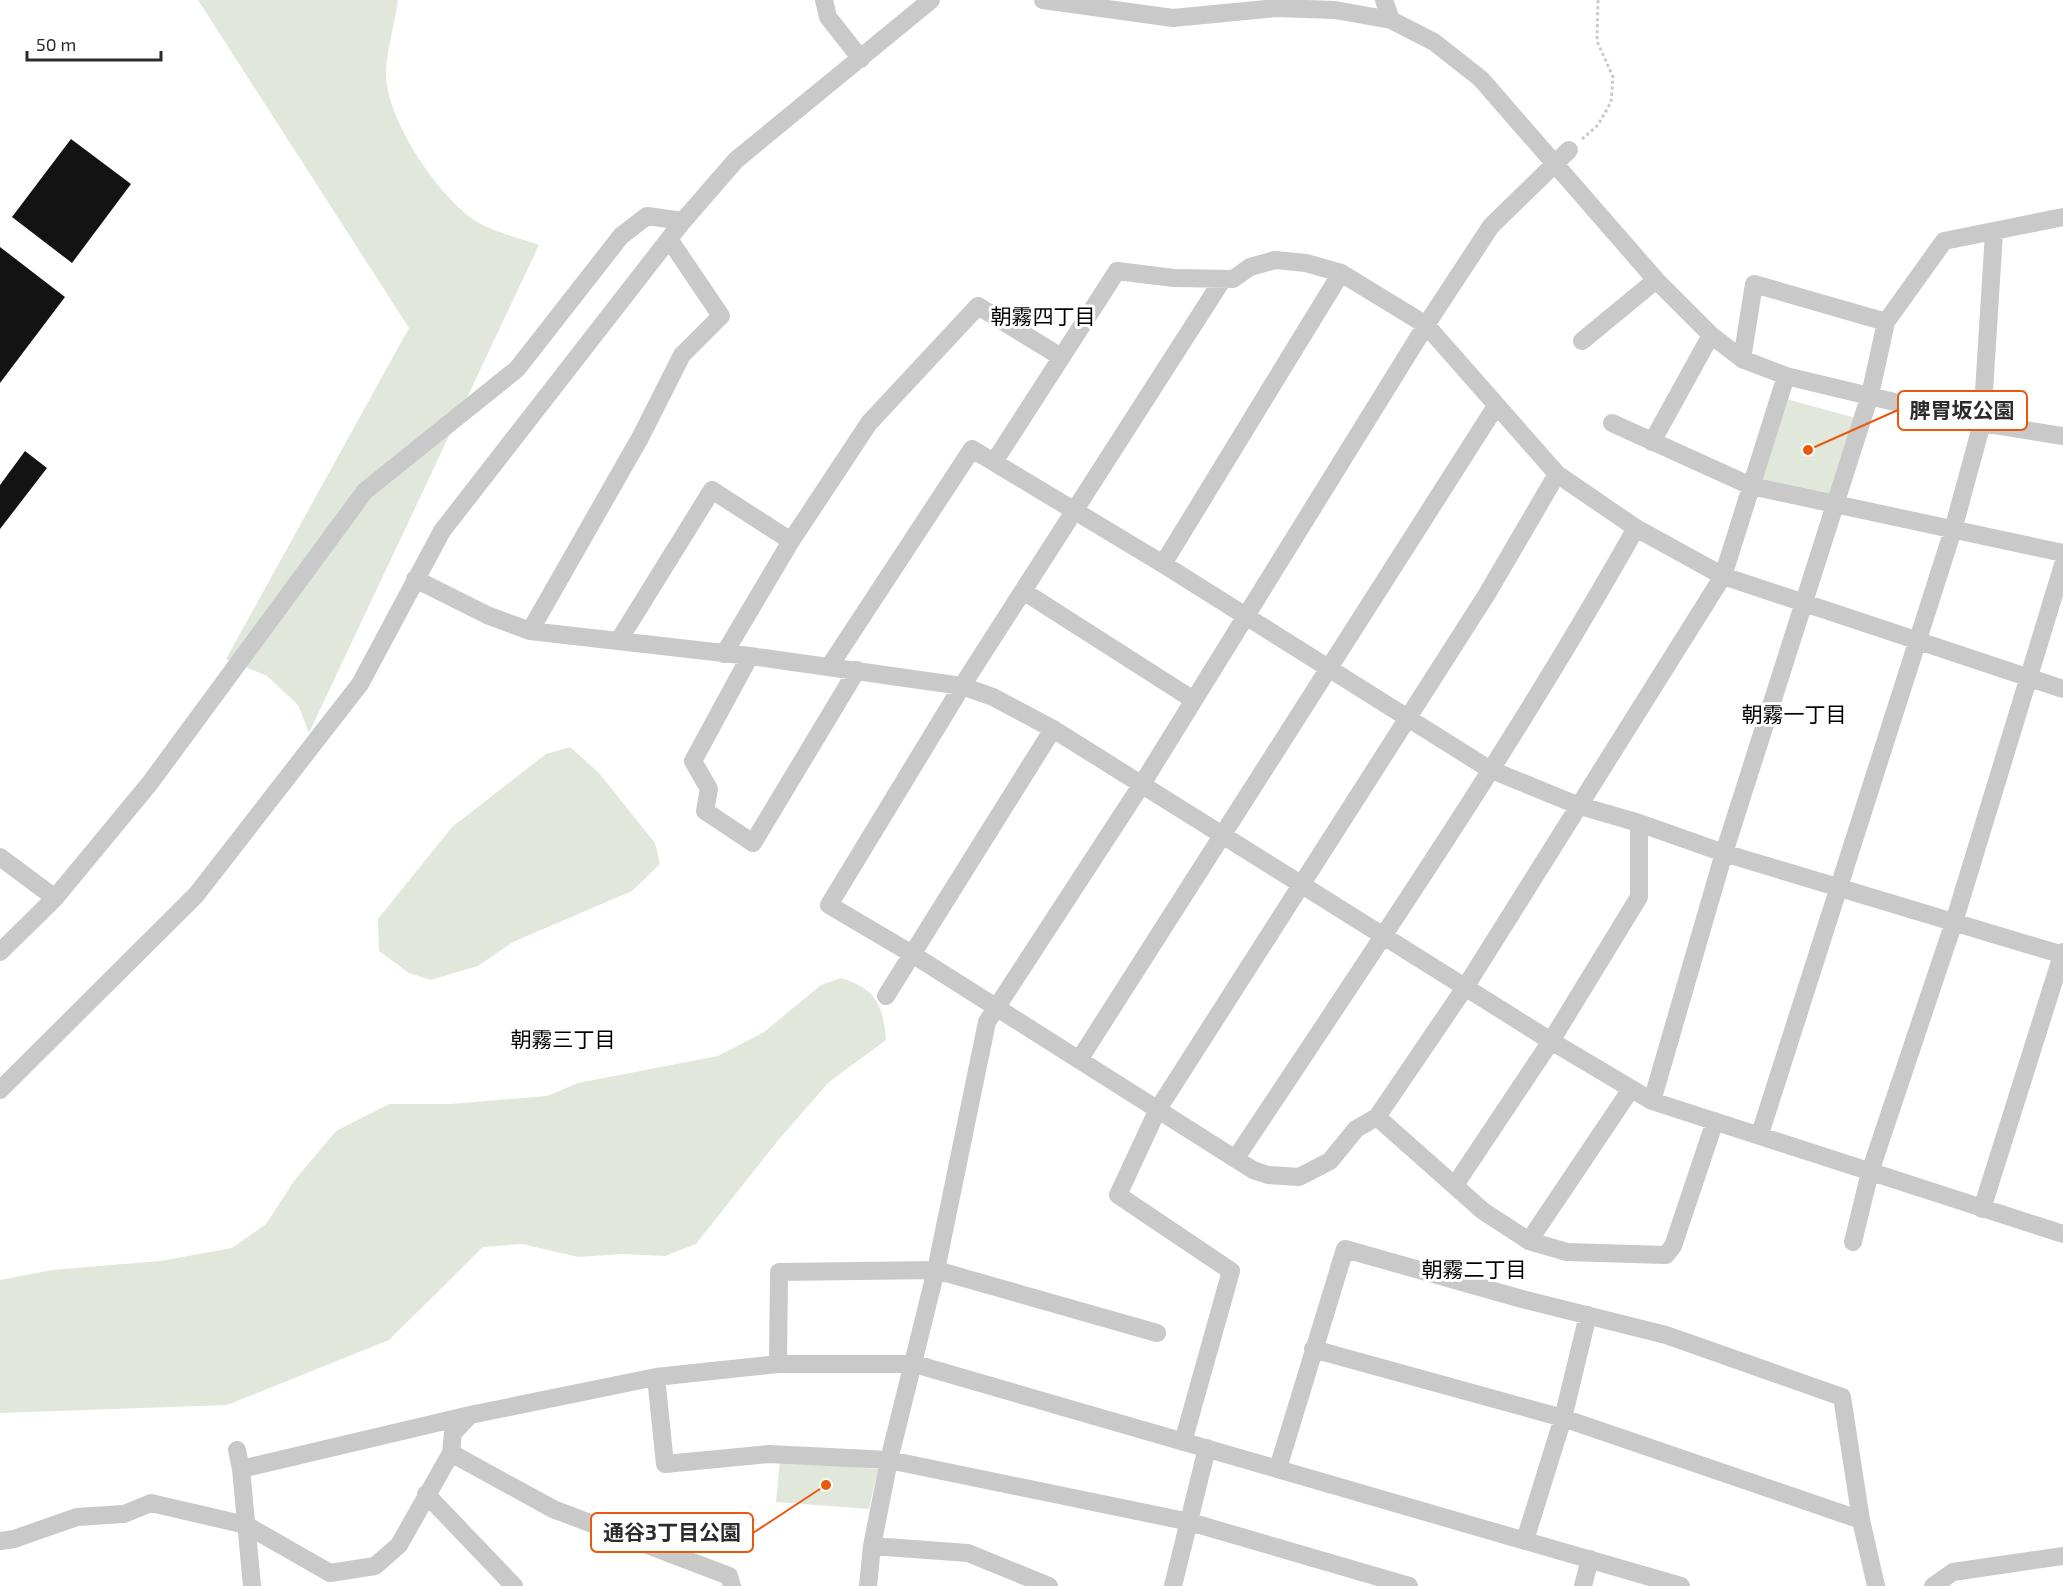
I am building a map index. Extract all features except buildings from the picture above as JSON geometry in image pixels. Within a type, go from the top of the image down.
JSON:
[{"type":"street","points":[[824,0],[828,17],[861,59]]},
{"type":"street","points":[[0,1090],[196,895],[360,684],[441,531],[683,221],[736,160],[932,0]]},
{"type":"street","points":[[1043,0],[1173,18],[1276,8],[1335,10],[1391,20],[1434,42],[1482,79],[1553,164],[1656,280],[1711,335],[1742,359],[1786,376],[1982,423],[2063,436]]},
{"type":"street","points":[[1384,0],[1391,20]]},
{"type":"street","points":[[868,1586],[872,1546],[889,1460],[915,1364],[987,1022],[1142,784],[1192,699],[1426,325],[1491,226],[1569,150]]},
{"type":"street","points":[[0,952],[55,898],[150,783],[365,491],[517,369],[621,236],[647,216],[683,221]]},
{"type":"street","points":[[1652,1101],[1724,853],[1870,395],[1886,322],[1944,241],[1994,233],[2063,217]]},
{"type":"street","points":[[1760,1134],[1953,530],[1982,423],[1994,233]]},
{"type":"street","points":[[530,631],[640,438],[682,355],[721,316],[669,239]]},
{"type":"street","points":[[994,462],[1117,271],[1174,278],[1233,279],[1250,267],[1275,260],[1306,263],[1341,273],[1426,325],[1557,474],[1636,528],[1723,576],[2063,689]]},
{"type":"street","points":[[1163,564],[1341,273]]},
{"type":"street","points":[[1223,279],[962,686],[829,906],[912,954],[1253,1170],[1268,1175],[1299,1177],[1330,1161],[1356,1129],[1377,1117],[1466,986],[1577,805],[1723,576],[1786,376]]},
{"type":"street","points":[[1582,341],[1656,280]]},
{"type":"street","points":[[1742,359],[1754,284],[1886,322]]},
{"type":"street","points":[[724,654],[791,541],[869,423],[978,306],[1061,357]]},
{"type":"street","points":[[1652,442],[1711,335]]},
{"type":"street","points":[[1078,1060],[1496,406]]},
{"type":"street","points":[[1612,423],[1751,486],[2063,553]]},
{"type":"street","points":[[829,667],[972,449],[1246,615],[1489,769],[1577,805],[1639,823],[1724,853],[1838,889],[2063,954],[1982,1209]]},
{"type":"street","points":[[1183,1442],[1231,1271],[1118,1196],[1158,1109],[1487,594],[1557,474]]},
{"type":"street","points":[[619,640],[712,490],[791,541]]},
{"type":"street","points":[[1236,1158],[1384,935],[1570,645],[1636,528]]},
{"type":"street","points":[[1853,1242],[1870,1172],[1954,922],[2063,565]]},
{"type":"street","points":[[415,579],[487,615],[530,631],[857,670],[962,686],[993,697],[1053,729],[1551,1041],[1652,1101],[1760,1134],[2063,1234]]},
{"type":"street","points":[[1023,591],[1192,699]]},
{"type":"street","points":[[750,656],[693,761],[709,789],[705,811],[753,843],[857,670]]},
{"type":"street","points":[[886,996],[1053,729]]},
{"type":"street","points":[[1455,1185],[1551,1041],[1639,897],[1639,823]]},
{"type":"street","points":[[0,857],[55,898]]},
{"type":"street","points":[[1529,1241],[1631,1089]]},
{"type":"street","points":[[1377,1117],[1483,1211],[1529,1241],[1568,1252],[1666,1255],[1673,1246],[1715,1121]]},
{"type":"street","points":[[1278,1468],[1345,1249],[1666,1335],[1842,1397],[1861,1520],[1876,1586]]},
{"type":"street","points":[[778,1364],[779,1272],[936,1270],[1157,1333]]},
{"type":"street","points":[[1525,1540],[1563,1419],[1588,1315]]},
{"type":"street","points":[[1313,1349],[1563,1419],[1861,1520]]},
{"type":"street","points":[[241,1469],[470,1414],[657,1377],[778,1364],[915,1364],[1681,1586]]},
{"type":"street","points":[[657,1377],[665,1464],[769,1454],[889,1460],[1190,1522],[1409,1586]]},
{"type":"street","points":[[0,1541],[14,1539],[77,1517],[124,1514],[151,1503],[246,1525],[330,1573],[375,1566],[399,1545],[451,1453],[453,1433],[470,1414]]},
{"type":"street","points":[[1173,1586],[1207,1448]]},
{"type":"street","points":[[237,1450],[241,1469],[252,1586]]},
{"type":"street","points":[[451,1453],[553,1509],[729,1576],[732,1586]]},
{"type":"street","points":[[426,1494],[514,1586]]},
{"type":"street","points":[[872,1546],[968,1553],[1049,1586]]},
{"type":"street","points":[[1933,1586],[1953,1572],[2063,1557]]},
{"type":"street","points":[[1583,1586],[1590,1559]]},
{"type":"path","points":[[1569,150],[1598,125],[1611,102],[1613,77],[1597,41],[1598,0]]},
{"type":"shaded area","points":[[198,0],[398,0],[386,72],[388,91],[405,134],[432,178],[464,212],[486,227],[539,245],[309,733],[298,705],[267,676],[226,659],[409,328]]},
{"type":"shaded area","points":[[1786,399],[1856,418],[1831,499],[1759,481]]},
{"type":"shaded area","points":[[570,747],[599,773],[655,843],[660,864],[632,891],[513,942],[478,966],[431,980],[409,973],[379,951],[378,919],[452,827],[546,754]]},
{"type":"shaded area","points":[[841,978],[862,987],[876,1000],[883,1017],[886,1040],[829,1082],[780,1138],[696,1244],[665,1256],[622,1254],[578,1257],[522,1244],[483,1247],[389,1340],[227,1405],[0,1413],[0,1280],[52,1270],[160,1261],[232,1248],[266,1224],[294,1181],[336,1131],[389,1104],[450,1104],[547,1096],[578,1083],[718,1056],[764,1032],[821,985]]},
{"type":"shaded area","points":[[780,1461],[878,1469],[869,1509],[776,1502]]},
{"type":"place","name":"脾胃坂公園","points":[[1808,450]]},
{"type":"place","name":"通谷3丁目公園","points":[[826,1485]]},
{"type":"district","name":"朝霧四丁目","points":[[1043,317]]},
{"type":"district","name":"朝霧一丁目","points":[[1794,715]]},
{"type":"district","name":"朝霧三丁目","points":[[563,1040]]},
{"type":"district","name":"朝霧二丁目","points":[[1474,1270]]}]
